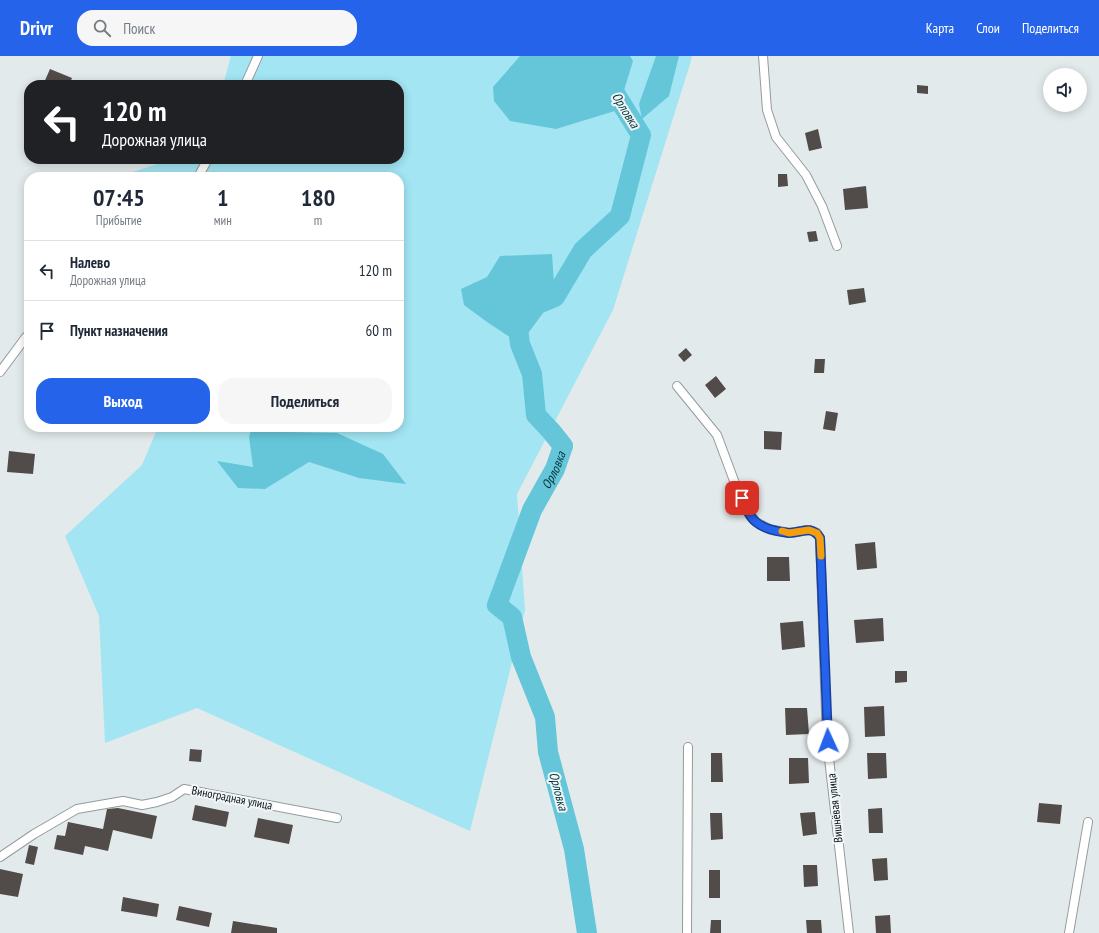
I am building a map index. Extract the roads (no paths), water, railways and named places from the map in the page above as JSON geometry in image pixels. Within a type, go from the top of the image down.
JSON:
[{"type":"street","points":[[247,80],[258,56]]},
{"type":"street","points":[[763,56],[767,110],[776,137],[806,175],[822,206],[836,246]]},
{"type":"street","points":[[0,372],[24,340]]},
{"type":"street","name":"Вишнёвая улица","points":[[677,386],[717,434],[736,486],[747,510],[756,522],[769,529],[789,533],[809,530],[817,533],[820,538],[828,741],[849,933]]},
{"type":"street","points":[[687,933],[688,747]]},
{"type":"street","name":"Виноградная улица","points":[[0,857],[34,834],[77,809],[123,801],[142,805],[158,802],[172,797],[184,789],[337,818]]},
{"type":"street","points":[[1069,933],[1088,822]]},
{"type":"waterway","name":"Орловка","points":[[587,933],[574,849],[548,752],[545,717],[521,657],[512,617],[497,605],[532,510],[555,469],[563,446],[536,415],[532,374],[520,344],[516,313],[555,297],[583,250],[620,216],[641,135],[603,74],[603,56]]}]
